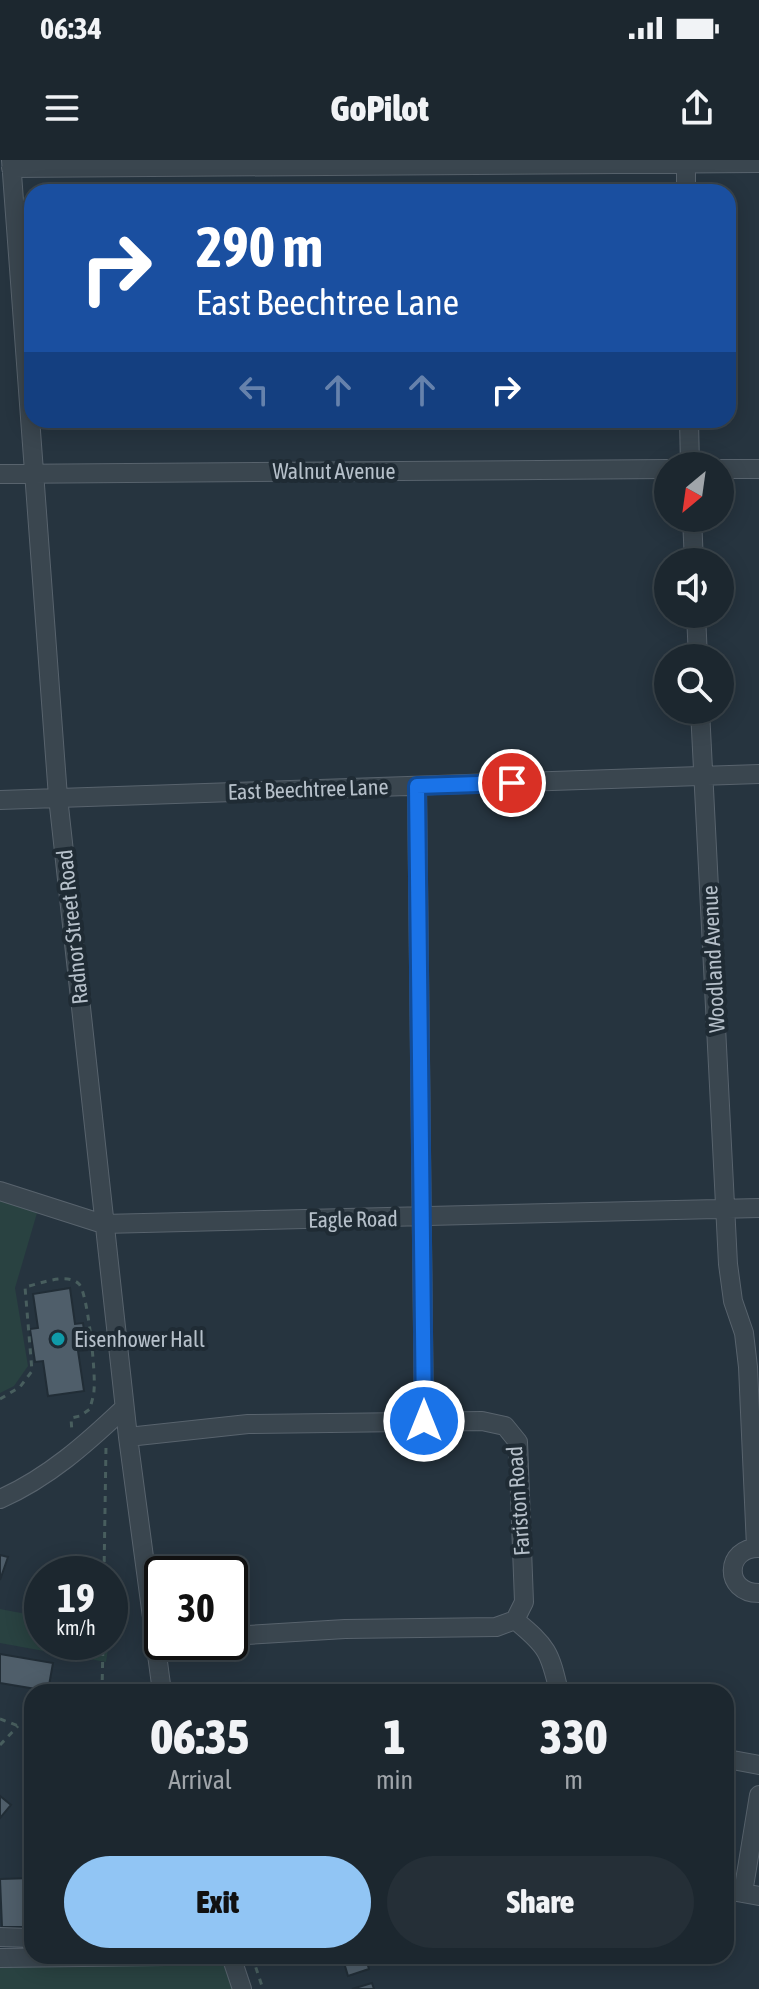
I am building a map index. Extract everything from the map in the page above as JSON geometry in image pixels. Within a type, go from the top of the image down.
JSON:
[{"type":"street","points":[[686,161],[686,184]]},
{"type":"street","points":[[11,164],[759,163]]},
{"type":"street","name":"Radnor Street Road","points":[[11,164],[24,347]]},
{"type":"street","name":"Radnor Street Road","points":[[30,428],[58,797],[124,1408],[146,1556]]},
{"type":"street","points":[[689,428],[690,452]]},
{"type":"street","name":"Walnut Avenue","points":[[0,474],[654,469]]},
{"type":"street","points":[[734,469],[759,469]]},
{"type":"street","name":"Woodland Avenue","points":[[701,724],[728,1264],[733,1301],[744,1333],[748,1367],[757,1548]]},
{"type":"street","name":"East Beechtree Lane","points":[[0,800],[759,774]]},
{"type":"street","points":[[417,786],[424,1421]]},
{"type":"street","name":"Eagle Road","points":[[0,1191],[103,1224],[759,1208]]},
{"type":"street","points":[[0,1499],[45,1476],[124,1408]]},
{"type":"street","name":"Fariston Road","points":[[128,1437],[248,1424],[482,1421],[505,1426],[518,1442],[524,1602],[515,1620]]},
{"type":"street","points":[[757,1548],[742,1551],[732,1568],[740,1588],[759,1593]]},
{"type":"street","points":[[248,1635],[345,1629],[496,1627],[515,1620],[546,1650],[555,1668],[558,1684]]},
{"type":"street","name":"Radnor Street Road","points":[[160,1660],[161,1684]]},
{"type":"street","points":[[734,1760],[759,1765]]},
{"type":"street","points":[[743,1893],[759,1795]]},
{"type":"street","points":[[0,1937],[24,1938]]},
{"type":"street","points":[[0,1958],[24,1958]]},
{"type":"street","points":[[234,1964],[242,1989]]},
{"type":"path","points":[[0,1399],[20,1387],[32,1371],[25,1287],[67,1278],[79,1283],[87,1307],[95,1389],[90,1409],[71,1418],[74,1453]]},
{"type":"path","points":[[104,1556],[107,1425]]},
{"type":"path","points":[[102,1684],[103,1660]]},
{"type":"path","points":[[0,1719],[24,1728]]},
{"type":"path","points":[[0,1745],[18,1726]]},
{"type":"path","points":[[255,1964],[263,1989]]},
{"type":"green space","points":[[0,1200],[37,1213],[15,1288],[28,1366],[14,1386],[0,1393]]},
{"type":"green space","points":[[0,1609],[24,1614],[24,1647],[0,1643]]},
{"type":"green space","points":[[0,1958],[24,1958],[24,1964],[234,1964],[242,1989],[0,1989]]},
{"type":"building","name":"Eisenhower Hall","points":[[70,1288],[75,1324],[83,1323],[87,1350],[78,1351],[84,1391],[48,1396],[43,1361],[35,1362],[30,1329],[38,1328],[33,1294]]},
{"type":"building","points":[[0,1555],[8,1557],[0,1580]]},
{"type":"building","points":[[0,1654],[53,1663],[49,1684],[24,1684],[24,1687],[0,1683]]},
{"type":"building","points":[[0,1796],[11,1805],[0,1818]]},
{"type":"building","points":[[24,1878],[24,1927],[2,1927],[0,1879]]},
{"type":"building","points":[[344,1964],[367,1964],[369,1969],[348,1976]]},
{"type":"building","points":[[372,1983],[374,1989],[352,1989]]},
{"type":"place","name":"Eisenhower Hall","points":[[58,1339]]},
{"type":"route","points":[[424,1421],[417,786],[512,783]]}]
